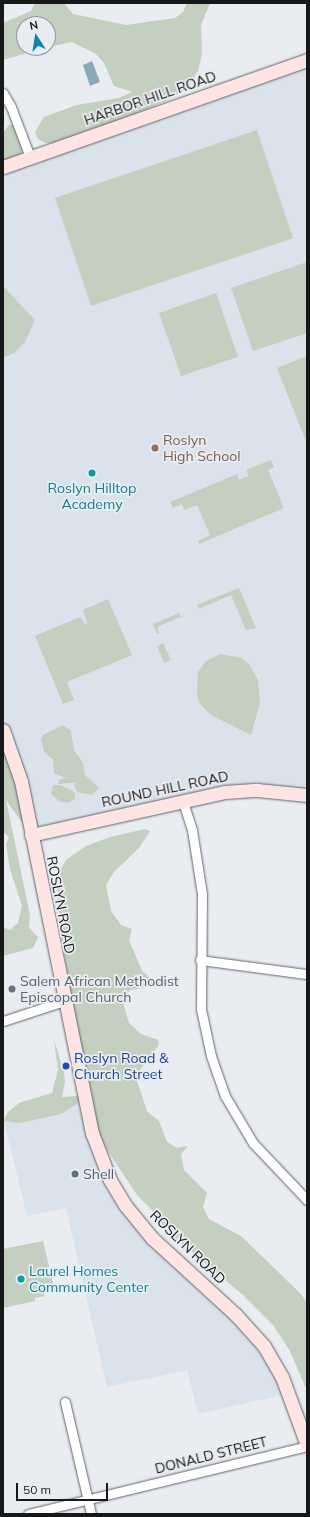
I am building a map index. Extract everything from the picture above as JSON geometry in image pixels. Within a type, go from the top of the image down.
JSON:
[{"type":"main road","name":"HARBOR HILL ROAD","points":[[3,167],[307,60]]},
{"type":"main road","name":"ROSLYN ROAD","points":[[3,730],[21,782],[64,1001],[92,1133],[110,1180],[125,1205],[152,1238],[236,1315],[264,1346],[282,1377],[307,1445]]},
{"type":"main road","name":"ROUND HILL ROAD","points":[[31,835],[242,790],[307,795]]},
{"type":"street","points":[[3,93],[14,113],[30,157]]},
{"type":"street","points":[[183,802],[192,830],[202,894],[200,960],[202,1018],[211,1056],[226,1096],[256,1148],[305,1194]]},
{"type":"street","points":[[200,960],[307,974]]},
{"type":"street","points":[[3,1021],[64,1001]]},
{"type":"street","points":[[65,1402],[91,1514]]},
{"type":"street","name":"DONALD STREET","points":[[28,1514],[307,1445]]},
{"type":"shaded area","name":"Roslyn High School","points":[[307,60],[307,795],[257,790],[31,835],[3,729],[3,167]]},
{"type":"shaded area","points":[[85,1098],[125,1205],[236,1315],[288,1394],[198,1414],[187,1370],[107,1387],[66,1208],[27,1216],[4,1121]]},
{"type":"green space","points":[[35,3],[64,3],[73,14],[126,25],[175,18],[183,12],[187,3],[210,3],[201,25],[202,54],[198,71],[186,90],[115,123],[58,143],[46,143],[38,139],[35,132],[44,117],[77,105],[119,98],[132,92],[114,86],[104,63],[96,54],[72,42],[56,45],[56,16],[19,16],[31,11]]},
{"type":"green space","points":[[16,17],[17,56],[3,60],[3,23]]},
{"type":"green space","points":[[14,124],[24,144],[20,156],[3,165],[3,133],[9,125]]},
{"type":"green space","points":[[257,130],[293,238],[91,306],[55,198]]},
{"type":"green space","points":[[307,262],[307,333],[253,351],[231,288]]},
{"type":"green space","points":[[3,286],[35,320],[25,342],[14,353],[3,358]]},
{"type":"green space","points":[[216,293],[238,357],[181,376],[159,313]]},
{"type":"green space","points":[[307,356],[307,444],[277,368]]},
{"type":"green space","points":[[271,460],[274,467],[268,470],[284,508],[199,544],[198,541],[210,535],[197,505],[184,510],[182,504],[173,508],[170,502],[237,474],[239,480],[249,476],[246,470]]},
{"type":"green space","points":[[239,588],[256,628],[246,630],[231,595],[199,609],[197,605]]},
{"type":"green space","points":[[108,599],[132,655],[67,682],[74,700],[63,704],[35,636],[80,617],[86,625],[87,622],[83,610]]},
{"type":"green space","points":[[179,613],[181,617],[157,627],[159,633],[157,634],[153,624]]},
{"type":"green space","points":[[163,643],[171,660],[164,663],[157,646]]},
{"type":"green space","points":[[220,654],[242,658],[249,664],[258,680],[260,703],[251,735],[211,715],[200,704],[197,696],[198,672],[206,661]]},
{"type":"green space","points":[[63,725],[71,731],[74,750],[83,763],[85,775],[99,788],[92,795],[77,792],[74,785],[78,782],[59,784],[59,780],[65,778],[54,773],[53,760],[44,752],[41,739],[43,735]]},
{"type":"green space","points":[[3,729],[31,835],[6,800],[30,915],[29,928],[38,937],[33,948],[3,956],[3,927],[10,930],[18,923],[22,906],[10,869],[6,844],[9,837],[3,832]]},
{"type":"green space","points":[[53,785],[60,785],[71,790],[75,793],[75,799],[68,803],[59,801],[51,794]]},
{"type":"green space","points":[[145,829],[150,831],[139,848],[114,872],[106,885],[111,911],[121,925],[132,929],[129,940],[142,971],[151,979],[165,984],[130,990],[122,999],[129,1023],[141,1034],[158,1040],[159,1045],[139,1071],[137,1081],[147,1111],[159,1121],[167,1142],[177,1148],[188,1146],[181,1154],[184,1170],[207,1193],[203,1207],[209,1219],[241,1236],[301,1294],[307,1303],[307,1391],[290,1351],[273,1325],[243,1295],[167,1231],[151,1209],[137,1195],[104,1145],[85,1099],[61,1114],[19,1123],[4,1121],[7,1113],[19,1103],[52,1093],[58,1070],[54,1040],[64,1072],[65,1082],[62,1097],[78,1096],[84,1076],[63,946],[57,896],[58,874],[66,860],[86,846],[110,837]]},
{"type":"green space","points":[[43,1241],[54,1288],[43,1290],[45,1296],[35,1298],[35,1301],[3,1308],[3,1249]]},
{"type":"water","points":[[92,61],[100,82],[90,86],[83,65]]},
{"type":"place","name":"Roslyn High School","points":[[155,448]]},
{"type":"place","name":"Roslyn Hilltop Academy","points":[[92,473]]},
{"type":"place","name":"Salem African Methodist Episcopal Church","points":[[12,989]]},
{"type":"place","name":"Roslyn Road & Church Street","points":[[66,1066]]},
{"type":"place","name":"Shell","points":[[75,1174]]},
{"type":"place","name":"Laurel Homes Community Center","points":[[21,1279]]}]
